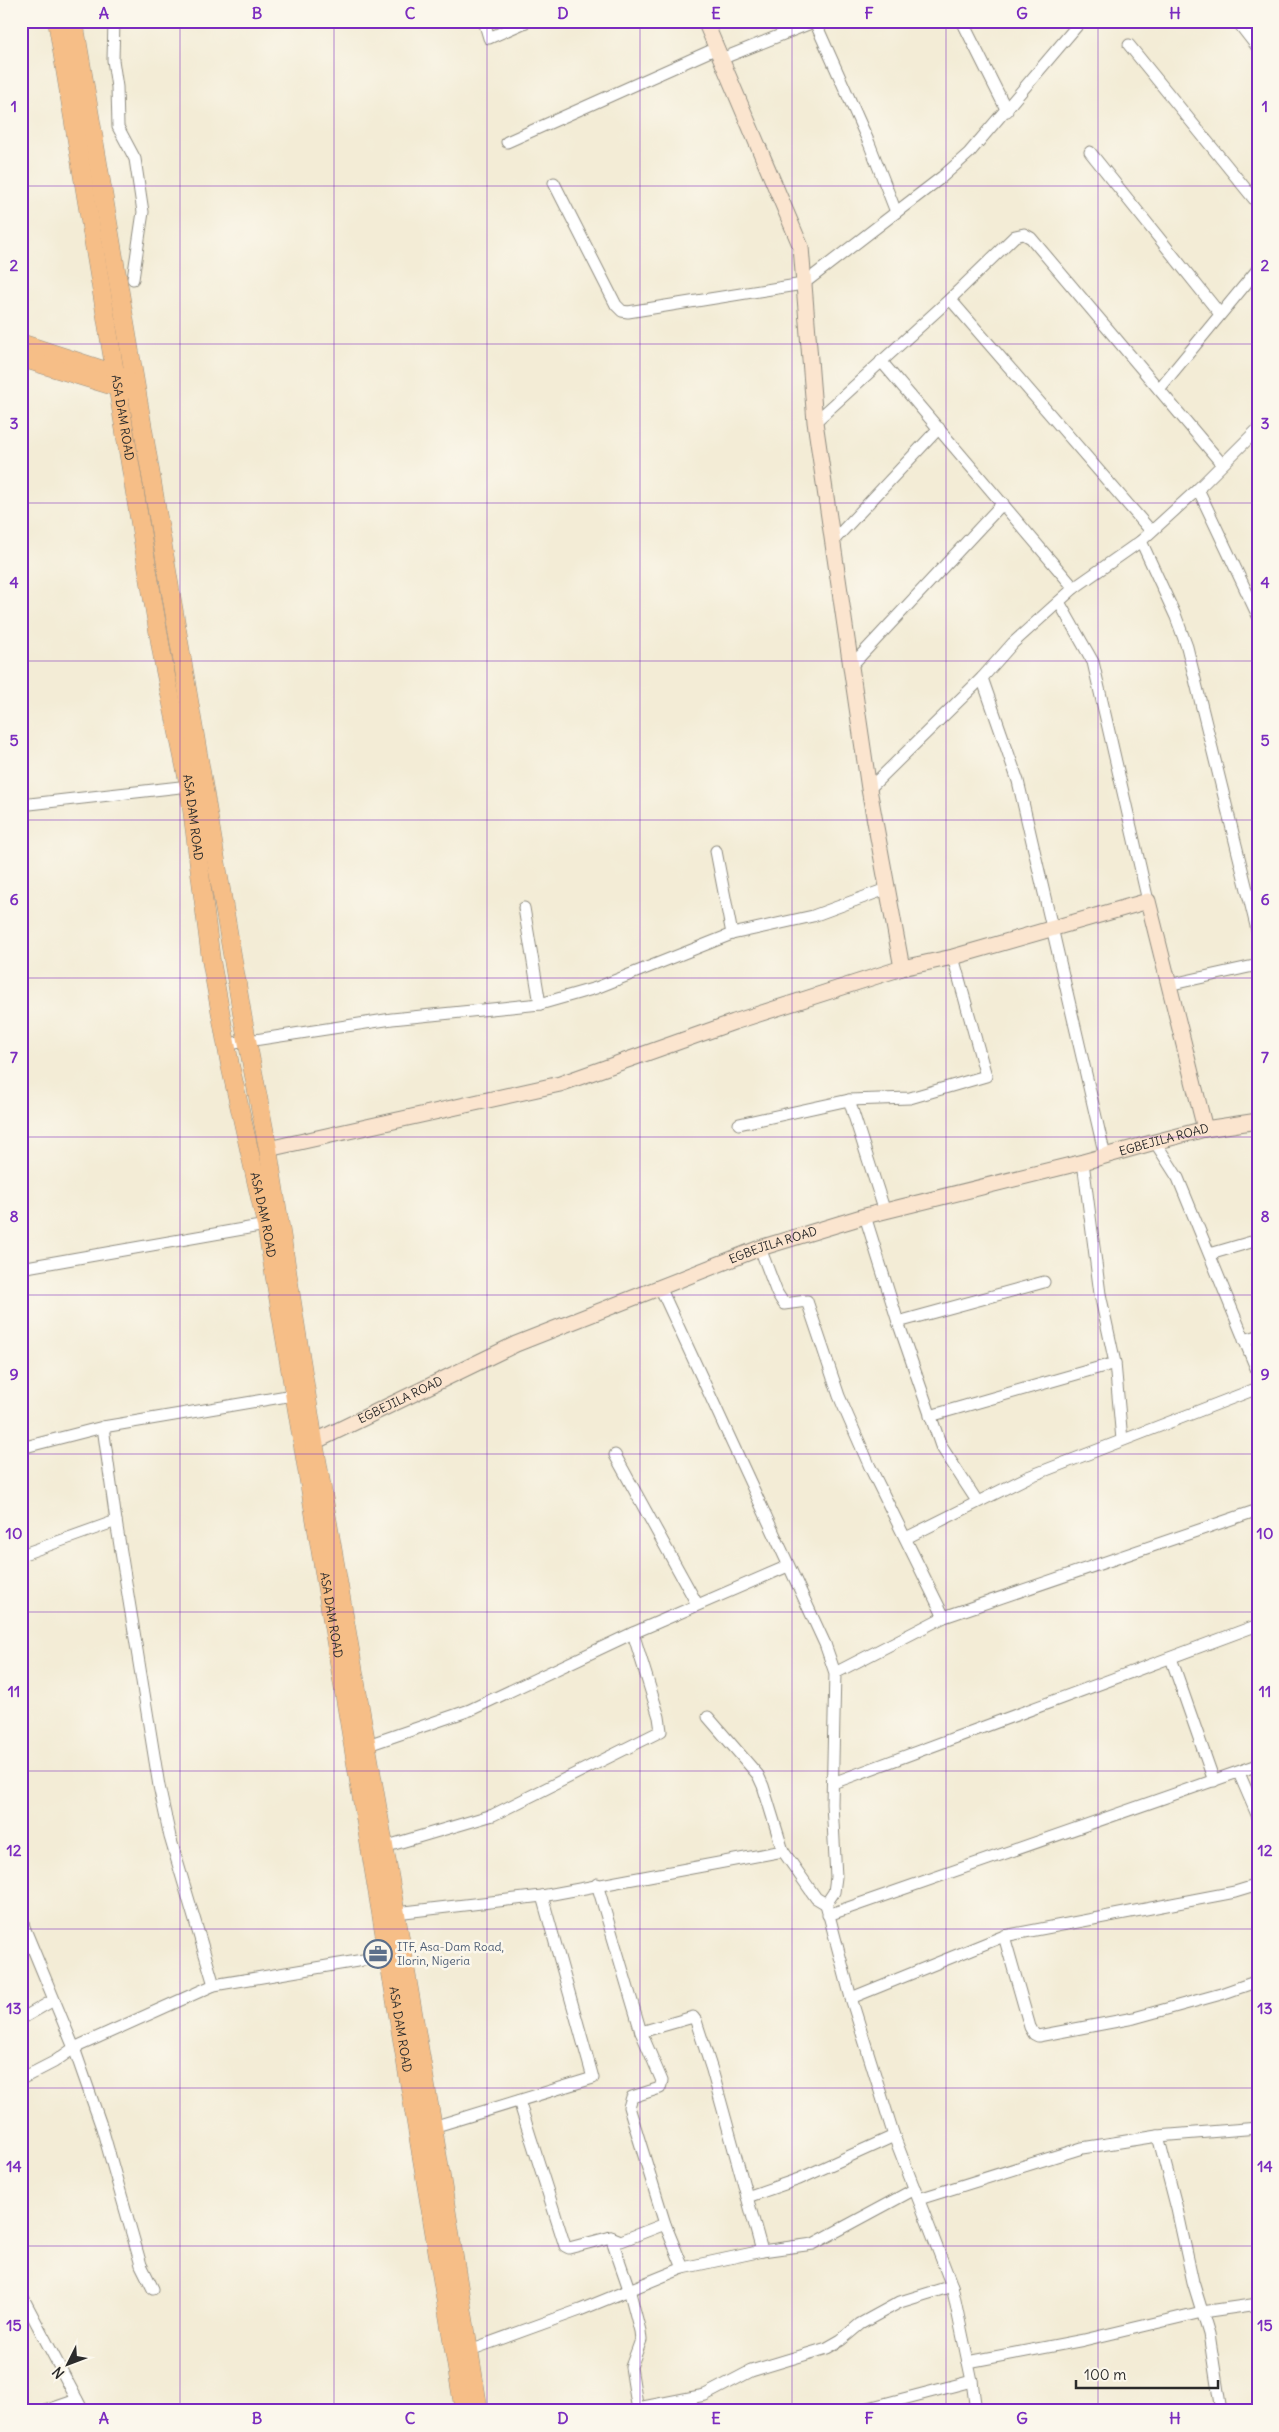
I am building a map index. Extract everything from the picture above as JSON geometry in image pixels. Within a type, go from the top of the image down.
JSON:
[{"type":"main road","name":"ASA DAM ROAD","points":[[57,21],[164,666],[188,786],[211,960],[228,1044],[230,1065],[266,1225],[387,1956],[433,2127],[479,2411]]},
{"type":"main road","name":"ASA DAM ROAD","points":[[74,21],[134,386],[184,664],[247,1040],[268,1149],[314,1442],[396,1914],[409,2042],[464,2411]]},
{"type":"main road","points":[[85,364],[98,358],[109,338]]},
{"type":"main road","points":[[21,343],[85,364],[116,382]]},
{"type":"main road","points":[[21,358],[94,381],[116,382],[134,386]]},
{"type":"main road","points":[[94,381],[110,396],[122,415]]},
{"type":"street","points":[[114,21],[113,60],[117,87],[118,127],[135,159],[144,212],[133,279]]},
{"type":"street","points":[[484,21],[489,38],[528,21]]},
{"type":"street","points":[[706,21],[800,247],[815,422],[869,789],[902,968]]},
{"type":"street","points":[[507,142],[719,53],[816,21],[869,143],[896,212]]},
{"type":"street","points":[[962,21],[1007,111]]},
{"type":"street","points":[[1237,21],[1258,48]]},
{"type":"street","points":[[554,183],[616,305],[622,311],[628,312],[803,284],[942,177],[969,153],[1007,111],[1078,23]]},
{"type":"street","points":[[1129,45],[1258,204]]},
{"type":"street","points":[[1090,152],[1220,314]]},
{"type":"street","points":[[815,422],[950,299],[1015,236],[1024,234],[1031,238],[1222,464]]},
{"type":"street","points":[[1159,389],[1258,269]]},
{"type":"street","points":[[950,299],[1151,532]]},
{"type":"street","points":[[881,361],[1074,588]]},
{"type":"street","points":[[833,541],[939,428]]},
{"type":"street","points":[[869,789],[982,678],[1014,643],[1074,588],[1151,532],[1258,429]]},
{"type":"street","points":[[1198,488],[1258,616]]},
{"type":"street","points":[[851,666],[1003,503]]},
{"type":"street","points":[[1141,540],[1176,617],[1187,647],[1258,934]]},
{"type":"street","points":[[1059,602],[1093,662],[1168,985],[1205,1129]]},
{"type":"street","points":[[982,678],[1018,781],[1105,1156]]},
{"type":"street","points":[[21,805],[188,786]]},
{"type":"street","points":[[716,851],[732,934]]},
{"type":"street","points":[[228,1044],[392,1019],[540,1004],[596,988],[732,934],[813,916],[886,889]]},
{"type":"street","points":[[268,1149],[560,1084],[734,1022],[902,968],[953,957],[1148,901]]},
{"type":"street","points":[[524,908],[540,1004]]},
{"type":"street","points":[[739,1124],[849,1100],[910,1098],[986,1076],[953,957]]},
{"type":"street","points":[[1168,985],[1258,965]]},
{"type":"street","points":[[849,1100],[885,1212]]},
{"type":"street","name":"EGBEJILA ROAD","points":[[314,1442],[516,1344],[760,1248],[865,1216],[1083,1162],[1205,1129],[1258,1121]]},
{"type":"street","points":[[1155,1142],[1178,1178],[1258,1373]]},
{"type":"street","points":[[1083,1162],[1100,1294],[1115,1363],[1122,1440]]},
{"type":"street","points":[[865,1216],[898,1322],[941,1446],[977,1501]]},
{"type":"street","points":[[21,1268],[266,1225]]},
{"type":"street","points":[[1210,1254],[1258,1240]]},
{"type":"street","points":[[760,1248],[777,1293],[784,1304],[807,1301],[839,1396],[870,1467],[944,1617]]},
{"type":"street","points":[[898,1322],[1044,1282]]},
{"type":"street","points":[[660,1287],[825,1644],[835,1673],[832,1804],[836,1876],[834,1892],[827,1910]]},
{"type":"street","points":[[1244,1340],[1258,1336]]},
{"type":"street","points":[[930,1416],[1115,1363]]},
{"type":"street","points":[[906,1538],[1028,1477],[1258,1388]]},
{"type":"street","points":[[21,1448],[103,1427],[293,1395]]},
{"type":"street","points":[[103,1427],[116,1521],[170,1837],[214,1985]]},
{"type":"street","points":[[615,1455],[697,1604]]},
{"type":"street","points":[[835,1673],[944,1617],[1258,1510]]},
{"type":"street","points":[[21,1556],[116,1521]]},
{"type":"street","points":[[368,1745],[470,1710],[697,1604],[788,1566]]},
{"type":"street","points":[[833,1783],[1258,1625]]},
{"type":"street","points":[[384,1847],[493,1815],[661,1731],[659,1717],[633,1633]]},
{"type":"street","points":[[1171,1658],[1214,1781]]},
{"type":"street","points":[[708,1717],[758,1775],[763,1786],[782,1852],[827,1910],[851,1998],[894,2136],[952,2286],[972,2381],[976,2411]]},
{"type":"street","points":[[827,1910],[1239,1773],[1258,1765]]},
{"type":"street","points":[[1239,1773],[1258,1817]]},
{"type":"street","points":[[396,1914],[542,1896],[597,1884],[782,1852]]},
{"type":"street","points":[[597,1884],[641,2032],[662,2085],[632,2097],[629,2107],[665,2224],[684,2268]]},
{"type":"street","points":[[851,1998],[1004,1936],[1226,1894],[1258,1885]]},
{"type":"street","points":[[433,2127],[593,2078],[542,1896]]},
{"type":"street","points":[[21,1911],[24,1927],[52,2001],[74,2048],[102,2128],[141,2265],[153,2289]]},
{"type":"street","points":[[1004,1936],[1030,2027],[1034,2034],[1038,2036],[1134,2018],[1220,1994],[1258,1981]]},
{"type":"street","points":[[21,2079],[54,2062],[74,2048],[214,1985],[387,1956]]},
{"type":"street","points":[[21,2018],[52,2001]]},
{"type":"street","points":[[641,2032],[693,2018],[696,2021],[712,2070],[762,2251]]},
{"type":"street","points":[[518,2101],[565,2246],[569,2248],[610,2237],[621,2241],[665,2224]]},
{"type":"street","points":[[470,2350],[580,2310],[684,2268],[762,2251],[813,2244],[917,2194],[1082,2148],[1158,2136],[1258,2128]]},
{"type":"street","points":[[747,2197],[799,2180],[894,2136]]},
{"type":"street","points":[[1158,2136],[1209,2334],[1221,2411]]},
{"type":"street","points":[[610,2237],[629,2289],[641,2340],[631,2367],[638,2409],[705,2395],[751,2371],[828,2348],[860,2324],[900,2302],[952,2286]]},
{"type":"street","points":[[21,2294],[83,2411]]},
{"type":"street","points":[[968,2362],[1084,2340],[1202,2312],[1258,2304]]},
{"type":"street","points":[[857,2411],[972,2381]]},
{"type":"street","points":[[45,2411],[77,2400]]},
{"type":"place","name":"ITF, Asa-Dam Road, Ilorin, Nigeria","points":[[378,1954]]}]
